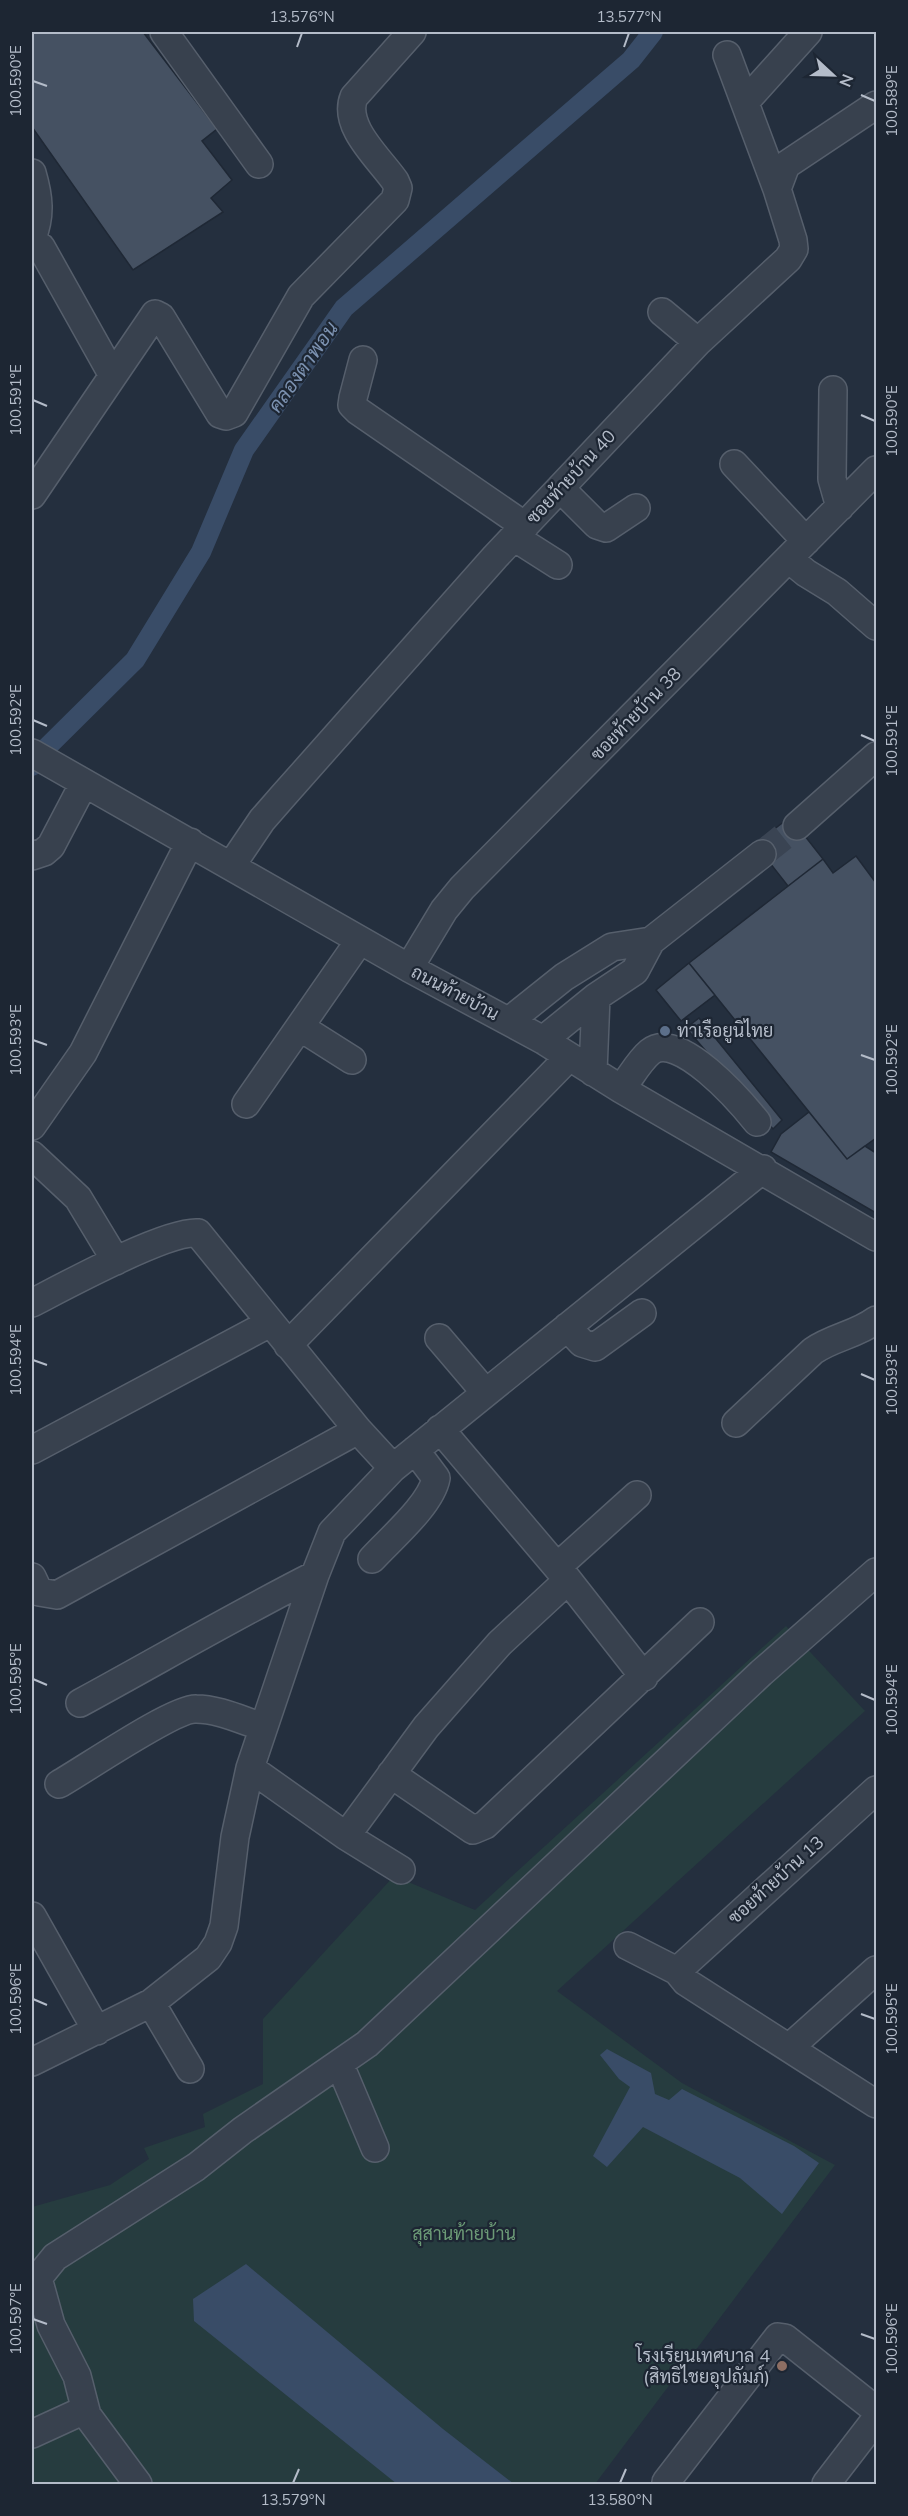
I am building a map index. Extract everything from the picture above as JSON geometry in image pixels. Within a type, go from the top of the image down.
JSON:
[{"type":"street","points":[[164,32],[259,164]]},
{"type":"street","points":[[32,495],[153,315],[158,314],[219,414],[226,416],[234,413],[301,296],[398,194],[395,181],[354,124],[350,107],[359,91],[412,32]]},
{"type":"street","points":[[745,102],[808,32]]},
{"type":"street","points":[[728,55],[777,189]]},
{"type":"street","points":[[777,189],[786,165],[876,105]]},
{"type":"street","points":[[32,173],[39,205],[37,225],[32,238]]},
{"type":"street","name":"ซอยท้ายบ้าน 40","points":[[231,866],[283,796],[519,532],[698,342],[788,259],[794,249],[777,189]]},
{"type":"street","points":[[32,243],[41,247],[112,374]]},
{"type":"street","points":[[662,312],[698,342]]},
{"type":"street","points":[[363,360],[352,405],[519,532],[558,565]]},
{"type":"street","points":[[833,390],[832,479],[840,507]]},
{"type":"street","points":[[734,464],[797,550],[806,573],[837,591],[876,626]]},
{"type":"street","name":"ซอยท้ายบ้าน 38","points":[[409,968],[444,910],[462,888],[876,470]]},
{"type":"street","points":[[560,488],[597,525],[606,528],[636,508]]},
{"type":"street","name":"ถนนท้ายบ้าน","points":[[33,754],[409,968],[543,1040],[621,1089],[763,1169],[876,1237]]},
{"type":"street","points":[[797,826],[876,758]]},
{"type":"street","points":[[32,856],[44,852],[51,846],[74,777]]},
{"type":"street","points":[[32,1126],[83,1053],[190,842]]},
{"type":"street","points":[[543,1040],[596,997],[635,971],[651,941],[762,854]]},
{"type":"street","points":[[246,1104],[360,940]]},
{"type":"street","points":[[509,1021],[564,977],[612,947],[651,941]]},
{"type":"street","points":[[593,1072],[596,997]]},
{"type":"street","points":[[300,1027],[352,1060]]},
{"type":"street","points":[[621,1089],[651,1051],[664,1047],[676,1050],[708,1071],[737,1097],[757,1122]]},
{"type":"street","points":[[288,1345],[568,1057]]},
{"type":"street","points":[[32,1155],[78,1198],[116,1261]]},
{"type":"street","points":[[32,2062],[151,2003],[208,1958],[218,1943],[224,1926],[235,1837],[250,1768],[315,1575],[332,1532],[393,1468],[763,1169]]},
{"type":"street","points":[[32,1303],[116,1261],[180,1235],[198,1233],[358,1430],[393,1468]]},
{"type":"street","points":[[567,1327],[582,1343],[595,1347],[642,1312]]},
{"type":"street","points":[[736,1423],[813,1351],[824,1344],[859,1332],[876,1320]]},
{"type":"street","points":[[32,1450],[270,1323]]},
{"type":"street","points":[[439,1338],[485,1392]]},
{"type":"street","points":[[440,1429],[563,1573],[644,1677]]},
{"type":"street","points":[[32,1577],[39,1592],[57,1595],[358,1430]]},
{"type":"street","points":[[372,1559],[427,1499],[434,1486],[436,1478],[416,1450]]},
{"type":"street","points":[[346,1836],[426,1727],[500,1642],[637,1495]]},
{"type":"street","points":[[138,2484],[87,2415],[77,2376],[51,2325],[35,2267],[55,2257],[188,2173],[243,2130],[340,2065],[367,2044],[761,1673],[876,1572]]},
{"type":"street","points":[[81,1703],[198,1640],[238,1614],[315,1575]]},
{"type":"street","points":[[391,1774],[473,1830],[485,1825],[700,1622]]},
{"type":"street","points":[[58,1784],[172,1716],[194,1708],[214,1711],[263,1727]]},
{"type":"street","points":[[250,1768],[346,1836],[401,1870]]},
{"type":"street","name":"ซอยท้ายบ้าน 13","points":[[676,1971],[876,1790]]},
{"type":"street","points":[[32,1916],[97,2031]]},
{"type":"street","points":[[628,1946],[676,1971],[686,1982],[876,2104]]},
{"type":"street","points":[[790,2047],[876,1970]]},
{"type":"street","points":[[151,2003],[190,2069]]},
{"type":"street","points":[[340,2065],[375,2148]]},
{"type":"street","points":[[666,2482],[778,2337],[785,2338],[876,2410]]},
{"type":"street","points":[[32,2434],[80,2412],[87,2415]]},
{"type":"street","points":[[826,2484],[876,2419]]},
{"type":"green space","name":"สุสานท้ายบ้าน","points":[[786,1626],[865,1711],[557,1991],[682,2083],[835,2165],[595,2484],[32,2484],[32,2207],[110,2185],[149,2159],[144,2148],[205,2127],[203,2114],[263,2084],[263,2019],[394,1876],[475,1910]]},
{"type":"water","points":[[607,2049],[651,2073],[655,2094],[669,2100],[682,2089],[794,2146],[819,2163],[782,2214],[740,2178],[643,2127],[607,2167],[593,2156],[630,2087],[619,2079],[600,2055]]},
{"type":"water","points":[[246,2264],[443,2429],[514,2484],[397,2484],[194,2321],[193,2299]]},
{"type":"building","points":[[32,32],[143,32],[217,129],[202,141],[232,180],[211,198],[223,212],[133,270],[32,127]]},
{"type":"building","points":[[790,817],[823,859],[788,886],[755,844]]},
{"type":"building","points":[[856,856],[876,883],[876,1138],[847,1159],[689,963],[823,859],[833,873]]},
{"type":"building","points":[[689,963],[715,995],[681,1021],[656,990]]},
{"type":"building","points":[[699,1018],[782,1120],[773,1129],[686,1028]]},
{"type":"building","points":[[809,1112],[847,1159],[865,1146],[876,1153],[876,1213],[771,1152],[781,1134]]},
{"type":"waterway","name":"คลองตาพอน","points":[[32,766],[37,757],[135,660],[201,552],[244,450],[344,308],[631,60],[653,32]]},
{"type":"tunnel","points":[[762,854],[797,826]]},
{"type":"place","name":"ท่าเรือยูนิไทย","points":[[665,1031]]},
{"type":"place","name":"โรงเรียนเทศบาล 4 (สิทธิไชยอุปถัมภ์)","points":[[782,2366]]}]
